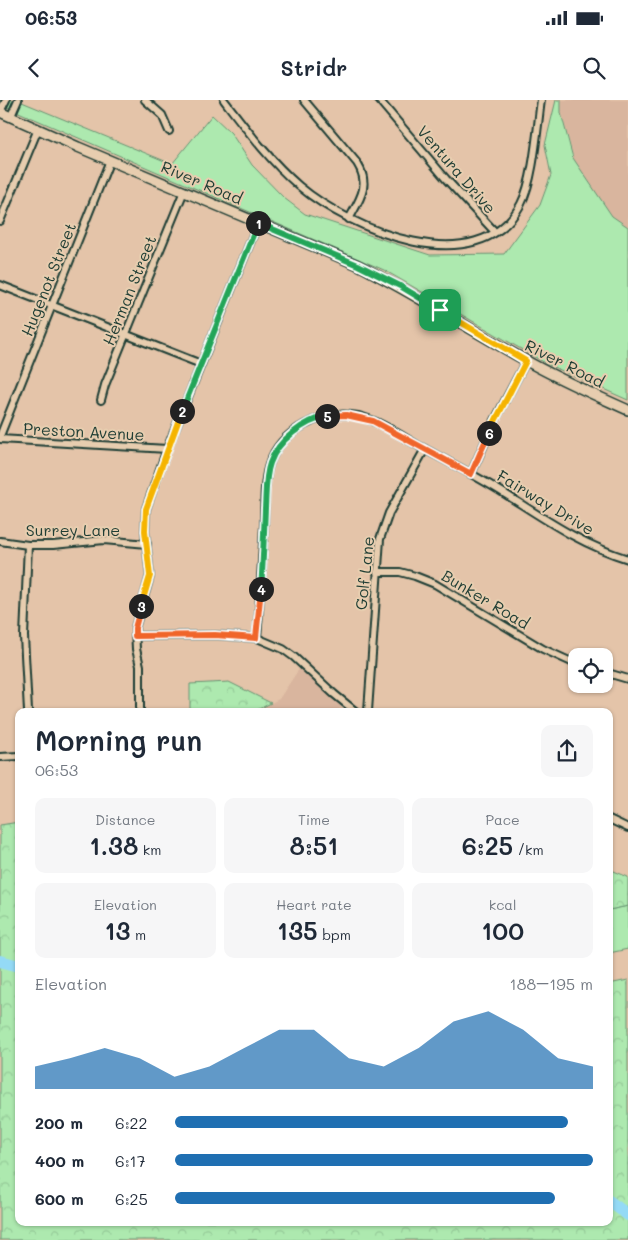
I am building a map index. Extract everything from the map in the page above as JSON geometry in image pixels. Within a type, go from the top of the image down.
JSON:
[{"type":"street","points":[[0,112],[6,100]]},
{"type":"street","points":[[11,116],[18,100]]},
{"type":"street","points":[[145,100],[162,115],[169,132]]},
{"type":"street","points":[[224,100],[267,154],[284,172],[311,195],[349,219],[382,233],[439,246],[465,245],[495,232],[511,219],[526,191],[541,100]]},
{"type":"street","points":[[304,100],[357,163],[362,173],[364,190],[349,219]]},
{"type":"street","name":"Ventura Drive","points":[[380,100],[446,179],[495,232]]},
{"type":"street","name":"River Road","points":[[0,112],[358,265],[400,286],[526,361],[574,386],[628,410]]},
{"type":"street","points":[[0,221],[38,129]]},
{"type":"street","name":"Hugenot Street","points":[[0,438],[110,160]]},
{"type":"street","name":"Herman Street","points":[[100,400],[184,191]]},
{"type":"street","points":[[140,708],[140,666],[135,636],[138,615],[150,576],[145,531],[146,509],[167,449],[258,223]]},
{"type":"street","points":[[0,285],[201,364]]},
{"type":"street","points":[[471,474],[498,414],[526,361]]},
{"type":"street","name":"Fairway Drive","points":[[256,638],[267,474],[273,456],[284,441],[294,433],[314,420],[334,415],[346,415],[373,421],[471,474],[570,536],[608,553],[628,559]]},
{"type":"street","name":"Preston Avenue","points":[[0,438],[167,449]]},
{"type":"street","name":"Golf Lane","points":[[368,708],[380,539],[393,505],[425,449]]},
{"type":"street","name":"Surrey Lane","points":[[0,541],[28,545],[69,544],[104,540],[146,544]]},
{"type":"street","points":[[28,545],[24,636],[28,708]]},
{"type":"street","name":"Bunker Road","points":[[377,572],[400,572],[435,584],[543,648],[568,660]]},
{"type":"street","points":[[135,636],[215,635],[256,638],[282,649],[294,657],[352,708]]},
{"type":"street","points":[[613,675],[628,679]]},
{"type":"street","points":[[0,757],[15,756]]},
{"type":"street","points":[[613,820],[628,828]]},
{"type":"shaded area","points":[[558,100],[628,100],[628,400],[547,364],[491,332],[581,186]]},
{"type":"shaded area","points":[[299,669],[323,688],[341,707],[261,708],[279,699]]},
{"type":"green space","points":[[0,100],[17,100],[172,164],[212,115],[231,133],[252,165],[284,198],[305,214],[430,255],[504,254],[540,205],[551,175],[545,145],[556,100],[561,100],[561,113],[573,158],[612,216],[628,227],[628,400],[547,364],[384,270],[0,104]]},
{"type":"green space","points":[[229,682],[271,703],[261,708],[190,708],[190,684]]},
{"type":"green space","points":[[15,823],[15,1226],[613,1226],[613,983],[628,980],[628,1240],[0,1240],[0,825]]},
{"type":"green space","points":[[613,871],[628,877],[628,906],[613,909]]},
{"type":"green space","points":[[628,906],[628,949],[613,952],[613,909]]},
{"type":"waterway","points":[[0,961],[15,965]]},
{"type":"waterway","points":[[613,1204],[628,1215]]},
{"type":"route","points":[[258,223],[358,265],[400,286],[440,310],[526,361],[494,422],[471,474],[373,421],[346,415],[334,415],[314,420],[284,441],[273,456],[267,474],[256,638],[215,635],[135,636],[138,615],[150,576],[145,531],[148,500],[258,223]]}]
